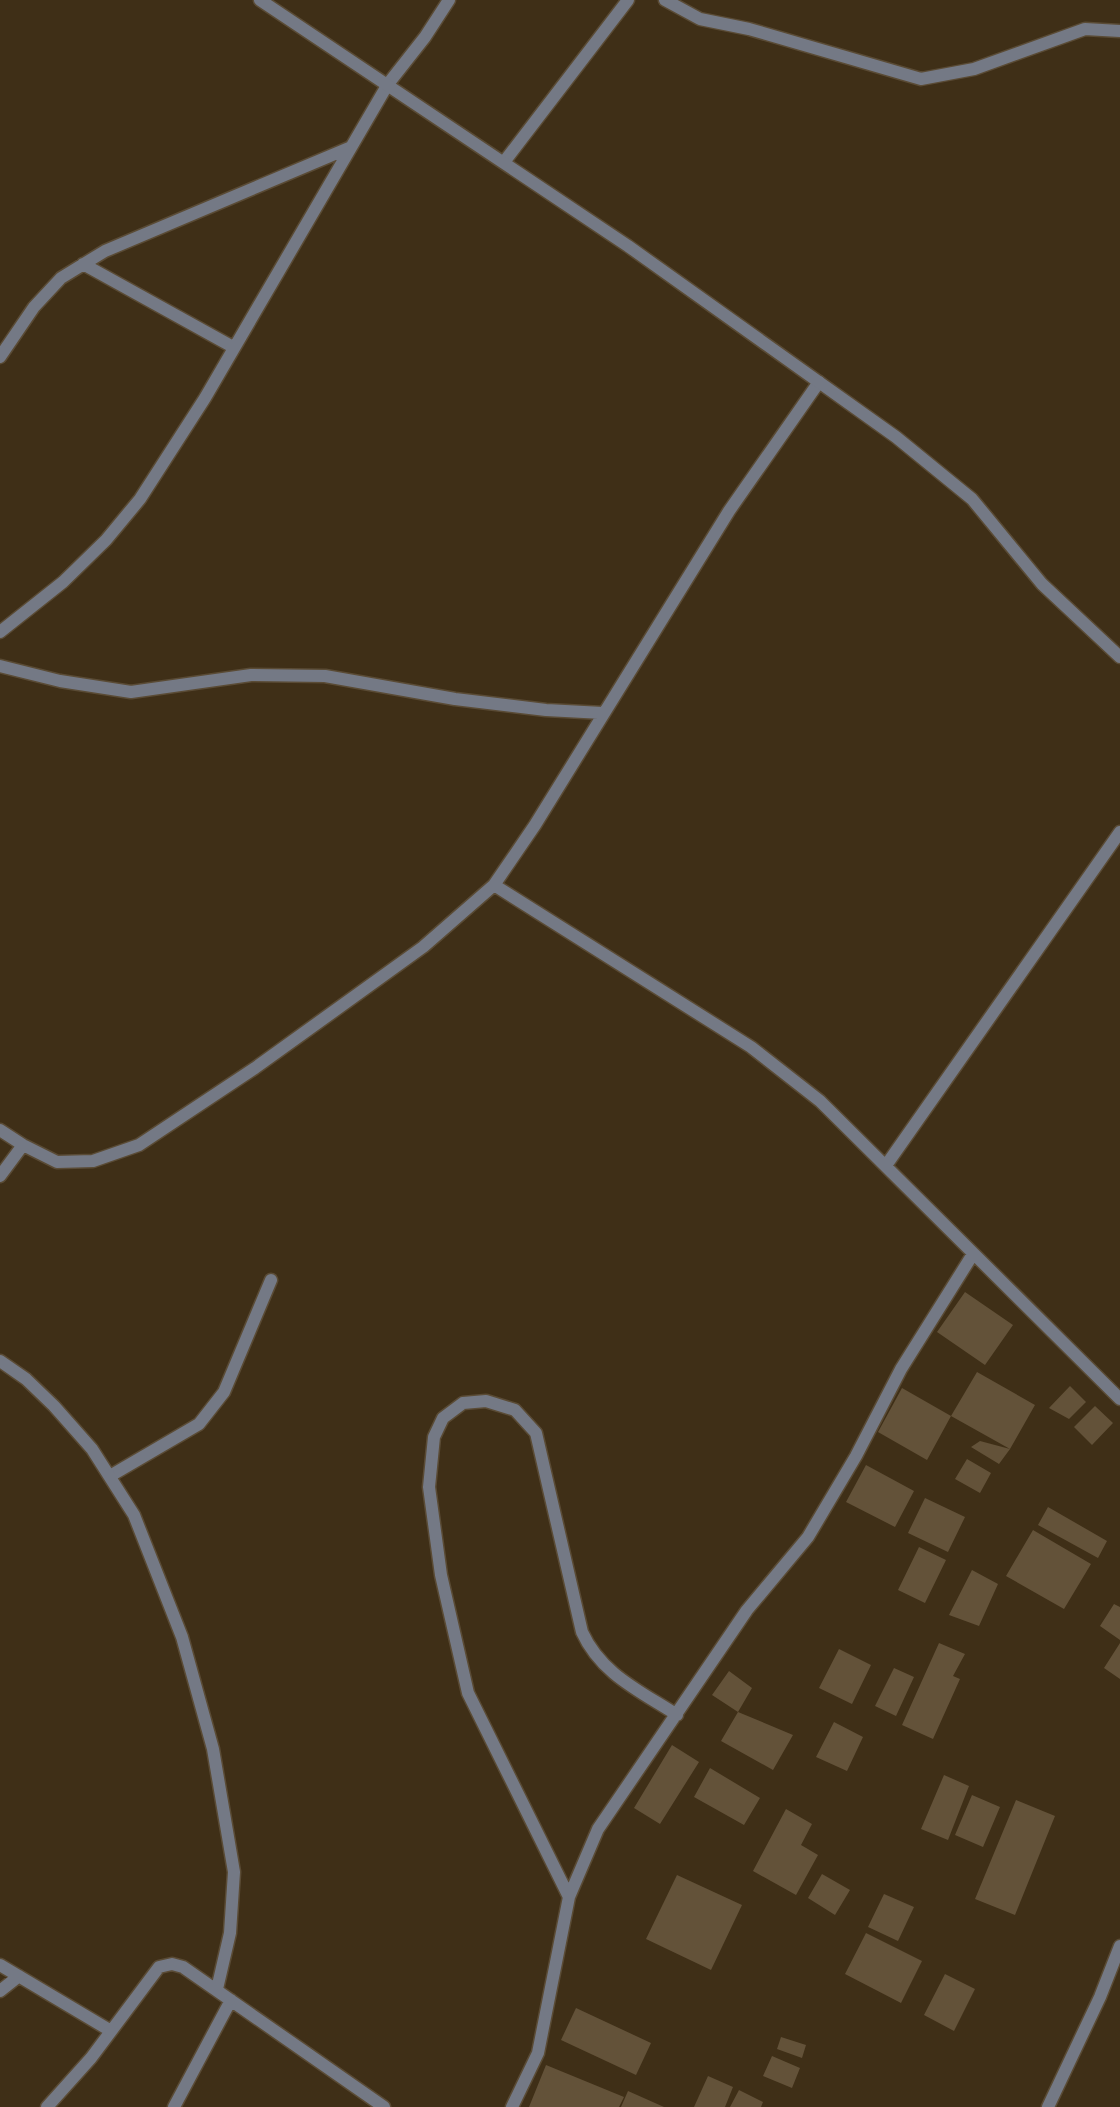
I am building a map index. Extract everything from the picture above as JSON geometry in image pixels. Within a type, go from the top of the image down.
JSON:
[{"type":"street","points":[[260,0],[504,162],[896,437],[972,499],[1042,584],[1120,657]]},
{"type":"street","points":[[0,632],[63,582],[106,540],[133,507],[177,444],[388,84],[425,37],[449,0]]},
{"type":"street","points":[[504,162],[628,0]]},
{"type":"street","points":[[665,0],[700,19],[749,28],[921,80],[974,69],[1085,29],[1120,31]]},
{"type":"street","points":[[0,357],[34,307],[61,278],[83,264],[105,251],[349,148]]},
{"type":"street","points":[[83,264],[233,347]]},
{"type":"street","points":[[0,1130],[23,1146],[57,1162],[93,1161],[139,1145],[255,1068],[423,946],[494,885],[535,825],[729,510],[819,382]]},
{"type":"street","points":[[0,666],[60,681],[131,692],[251,675],[325,676],[455,699],[546,710],[603,713]]},
{"type":"street","points":[[887,1164],[1120,832]]},
{"type":"street","points":[[494,885],[751,1047],[820,1101],[887,1164],[973,1254],[1120,1399]]},
{"type":"street","points":[[0,1176],[23,1146]]},
{"type":"street","points":[[512,2107],[538,2053],[569,1897],[598,1829],[747,1610],[819,1521],[901,1370],[973,1254]]},
{"type":"street","points":[[110,1476],[199,1424],[224,1392],[271,1280]]},
{"type":"street","points":[[0,1361],[26,1379],[54,1406],[92,1449],[110,1476],[134,1515],[182,1637],[213,1749],[234,1872],[230,1933],[217,1989]]},
{"type":"street","points":[[569,1897],[468,1693],[441,1575],[429,1487],[434,1437],[443,1418],[463,1403],[486,1401],[515,1410],[536,1433],[582,1632],[591,1652],[609,1671],[677,1715]]},
{"type":"street","points":[[1048,2107],[1120,1946]]},
{"type":"street","points":[[47,2107],[111,2031],[159,1967],[172,1964],[183,1966],[384,2107]]},
{"type":"street","points":[[0,1965],[111,2031]]},
{"type":"street","points":[[0,1991],[19,1976]]},
{"type":"street","points":[[174,2107],[231,2000]]},
{"type":"building","points":[[965,1292],[1013,1325],[985,1365],[937,1332]]},
{"type":"building","points":[[977,1372],[1035,1405],[1010,1449],[951,1416]]},
{"type":"building","points":[[1070,1386],[1086,1402],[1069,1419],[1049,1408]]},
{"type":"building","points":[[902,1388],[951,1416],[927,1460],[878,1432]]},
{"type":"building","points":[[1095,1406],[1113,1423],[1092,1445],[1074,1427]]},
{"type":"building","points":[[980,1441],[1010,1449],[999,1464],[971,1447]]},
{"type":"building","points":[[967,1459],[991,1473],[980,1493],[955,1479]]},
{"type":"building","points":[[866,1465],[914,1491],[895,1527],[846,1502]]},
{"type":"building","points":[[925,1498],[965,1517],[948,1552],[908,1533]]},
{"type":"building","points":[[1048,1507],[1107,1541],[1098,1558],[1038,1525]]},
{"type":"building","points":[[1033,1530],[1091,1564],[1064,1609],[1006,1576]]},
{"type":"building","points":[[919,1547],[946,1560],[925,1603],[898,1590]]},
{"type":"building","points":[[972,1570],[998,1584],[979,1626],[949,1615]]},
{"type":"building","points":[[1114,1604],[1120,1607],[1120,1640],[1100,1626]]},
{"type":"building","points":[[939,1643],[965,1654],[953,1676],[960,1679],[933,1739],[902,1725]]},
{"type":"building","points":[[1120,1643],[1120,1679],[1104,1668]]},
{"type":"building","points":[[839,1649],[871,1665],[852,1704],[819,1688]]},
{"type":"building","points":[[894,1668],[914,1677],[896,1716],[875,1706]]},
{"type":"building","points":[[729,1671],[752,1688],[738,1712],[712,1695]]},
{"type":"building","points":[[738,1712],[793,1735],[773,1770],[721,1741]]},
{"type":"building","points":[[834,1722],[863,1737],[847,1771],[816,1757]]},
{"type":"building","points":[[672,1745],[699,1762],[660,1824],[634,1808]]},
{"type":"building","points":[[710,1768],[760,1798],[744,1825],[694,1797]]},
{"type":"building","points":[[944,1775],[969,1786],[948,1840],[921,1829]]},
{"type":"building","points":[[972,1795],[1000,1807],[983,1847],[955,1835]]},
{"type":"building","points":[[1016,1800],[1055,1816],[1015,1915],[975,1899]]},
{"type":"building","points":[[786,1809],[812,1824],[801,1845],[818,1855],[796,1895],[753,1871]]},
{"type":"building","points":[[822,1874],[850,1890],[835,1915],[808,1898]]},
{"type":"building","points":[[677,1875],[742,1905],[711,1970],[646,1939]]},
{"type":"building","points":[[884,1894],[914,1907],[898,1941],[868,1927]]},
{"type":"building","points":[[866,1933],[922,1961],[901,2003],[845,1974]]},
{"type":"building","points":[[945,1974],[975,1989],[954,2031],[924,2015]]},
{"type":"building","points":[[576,2008],[651,2043],[636,2075],[561,2040]]},
{"type":"building","points":[[781,2037],[806,2045],[802,2058],[777,2049]]},
{"type":"building","points":[[772,2056],[800,2068],[792,2088],[763,2076]]},
{"type":"building","points":[[546,2065],[624,2097],[619,2107],[529,2107]]},
{"type":"building","points":[[708,2076],[733,2087],[725,2107],[694,2107]]},
{"type":"building","points":[[739,2090],[763,2102],[761,2107],[730,2107]]},
{"type":"building","points":[[628,2091],[664,2107],[621,2107]]}]
